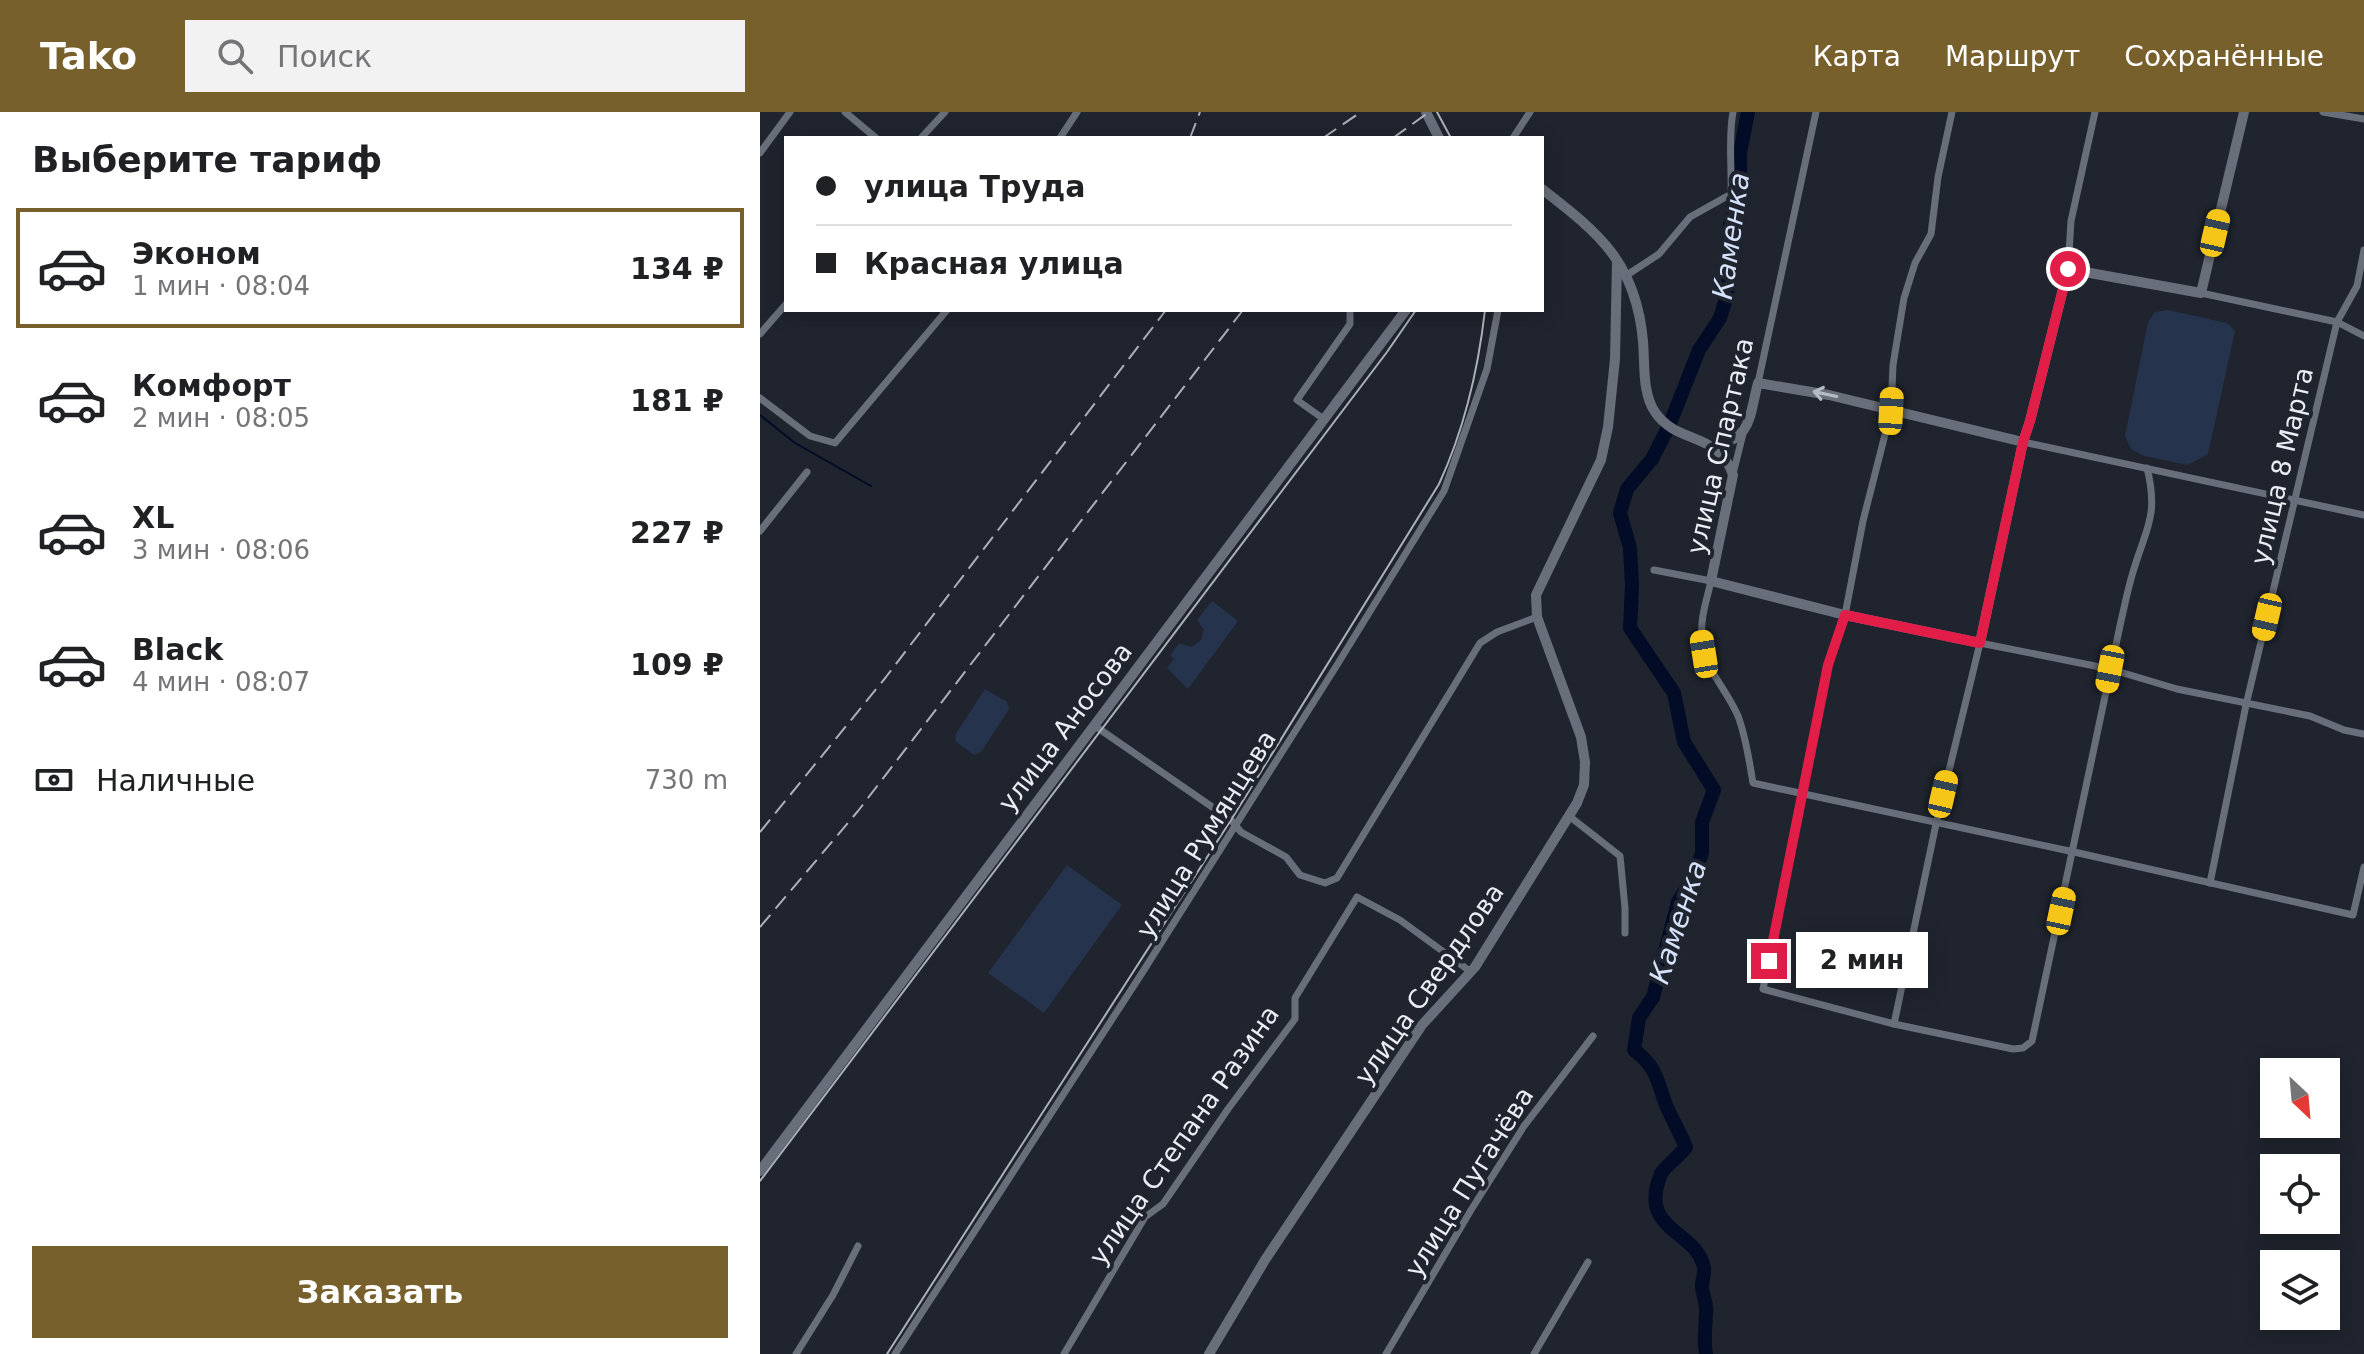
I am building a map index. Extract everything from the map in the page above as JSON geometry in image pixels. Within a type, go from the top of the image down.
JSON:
[{"type":"street","points":[[760,153],[790,112]]},
{"type":"street","points":[[845,112],[874,136]]},
{"type":"street","points":[[923,136],[945,112]]},
{"type":"street","points":[[1061,136],[1077,112]]},
{"type":"street","points":[[1426,112],[1437,134]]},
{"type":"street","points":[[1514,136],[1530,112]]},
{"type":"street","points":[[1627,275],[1659,254],[1690,217],[1731,194],[1733,155],[1730,133],[1733,112]]},
{"type":"street","name":"улица Спартака","points":[[1804,794],[1753,783],[1745,736],[1737,715],[1713,675],[1704,654],[1701,636],[1733,475],[1758,383],[1816,112]]},
{"type":"street","points":[[1952,112],[1938,177],[1931,234],[1915,263],[1904,298],[1893,365],[1891,411],[1863,521],[1845,615],[1828,665],[1763,989],[1894,1024],[2013,1049],[2023,1048],[2032,1041],[2110,669],[2133,570],[2152,516],[2153,491],[2147,468]]},
{"type":"street","points":[[1894,1024],[2023,442],[2068,269],[2071,221],[2095,112]]},
{"type":"street","points":[[2201,293],[2244,112]]},
{"type":"street","points":[[2323,112],[2364,119]]},
{"type":"street","points":[[1544,191],[1593,230],[1627,275],[1638,303],[1650,405],[1658,417],[1682,433],[1714,446],[1730,465],[1733,475]]},
{"type":"street","name":"улица 8 Марта","points":[[2210,883],[2246,705],[2337,322],[2357,286],[2364,250]]},
{"type":"street","points":[[1095,726],[1241,832],[1286,857],[1300,875],[1325,883],[1337,878],[1480,643],[1497,632],[1537,617],[1536,595],[1543,576],[1601,460],[1608,427],[1615,359],[1617,259]]},
{"type":"street","points":[[2068,269],[2337,322],[2364,336]]},
{"type":"street","points":[[760,334],[784,306]]},
{"type":"street","points":[[760,398],[810,436],[835,443],[945,312]]},
{"type":"street","name":"улица Аносова","points":[[760,1171],[1405,312]]},
{"type":"street","name":"улица Румянцева","points":[[895,1354],[1236,826],[1444,491],[1487,369],[1498,312]]},
{"type":"street","points":[[1326,420],[1297,400],[1350,324],[1350,313]]},
{"type":"street","points":[[1758,383],[1829,395],[2023,442],[2364,515]]},
{"type":"street","points":[[1714,446],[1743,434]]},
{"type":"street","points":[[760,531],[807,472]]},
{"type":"street","points":[[1654,570],[1845,615],[2110,669],[2177,689],[2310,716],[2344,730],[2364,734]]},
{"type":"street","name":"улица Свердлова","points":[[1209,1354],[1265,1260],[1422,1025],[1471,972],[1569,816],[1584,785],[1585,762],[1581,737],[1537,617]]},
{"type":"street","points":[[1804,794],[2353,915],[2364,867]]},
{"type":"street","points":[[1569,816],[1620,856],[1625,933]]},
{"type":"street","name":"улица Степана Разина","points":[[1064,1354],[1145,1217],[1163,1204],[1295,1019],[1295,998],[1357,897],[1400,920],[1471,972]]},
{"type":"street","name":"улица Пугачёва","points":[[1386,1354],[1524,1126],[1593,1036]]},
{"type":"street","points":[[796,1354],[833,1295],[858,1246]]},
{"type":"street","points":[[1534,1354],[1588,1262]]},
{"type":"shaded area","points":[[2168,310],[2227,323],[2235,331],[2208,454],[2188,465],[2144,456],[2131,449],[2125,436],[2148,322],[2155,312]]},
{"type":"shaded area","points":[[1212,601],[1238,621],[1188,689],[1167,668],[1174,659],[1170,655],[1179,643],[1192,647],[1201,640],[1204,630],[1197,620]]},
{"type":"shaded area","points":[[985,689],[1007,702],[1009,709],[981,752],[974,755],[956,742],[955,735]]},
{"type":"shaded area","points":[[1067,865],[1122,905],[1044,1013],[988,973]]},
{"type":"waterway","name":"Каменка","points":[[1706,1354],[1706,1308],[1702,1286],[1704,1268],[1699,1255],[1662,1219],[1657,1208],[1656,1193],[1661,1174],[1686,1147],[1652,1069],[1634,1050],[1639,1018],[1653,997],[1678,902],[1693,878],[1702,853],[1702,822],[1714,790],[1684,742],[1674,693],[1630,628],[1630,548],[1620,513],[1627,489],[1652,459],[1669,426],[1699,350],[1720,318],[1727,295],[1730,223],[1740,194],[1740,153],[1748,112]]},
{"type":"waterway","points":[[760,415],[795,443],[871,486]]},
{"type":"tram line","points":[[1437,112],[1450,136]]},
{"type":"tram line","points":[[760,1181],[1415,312]]},
{"type":"tram line","points":[[887,1354],[1231,820],[1439,484],[1469,399],[1485,312]]},
{"type":"railway","points":[[1191,136],[1200,112]]},
{"type":"railway","points":[[1326,136],[1361,112]]},
{"type":"railway","points":[[1396,136],[1429,112]]},
{"type":"railway","points":[[760,832],[886,677],[1164,312]]},
{"type":"railway","points":[[760,927],[858,811],[1241,312]]},
{"type":"route","points":[[1769,961],[1828,665],[1845,615],[1980,643],[2023,442],[2068,269]]}]
